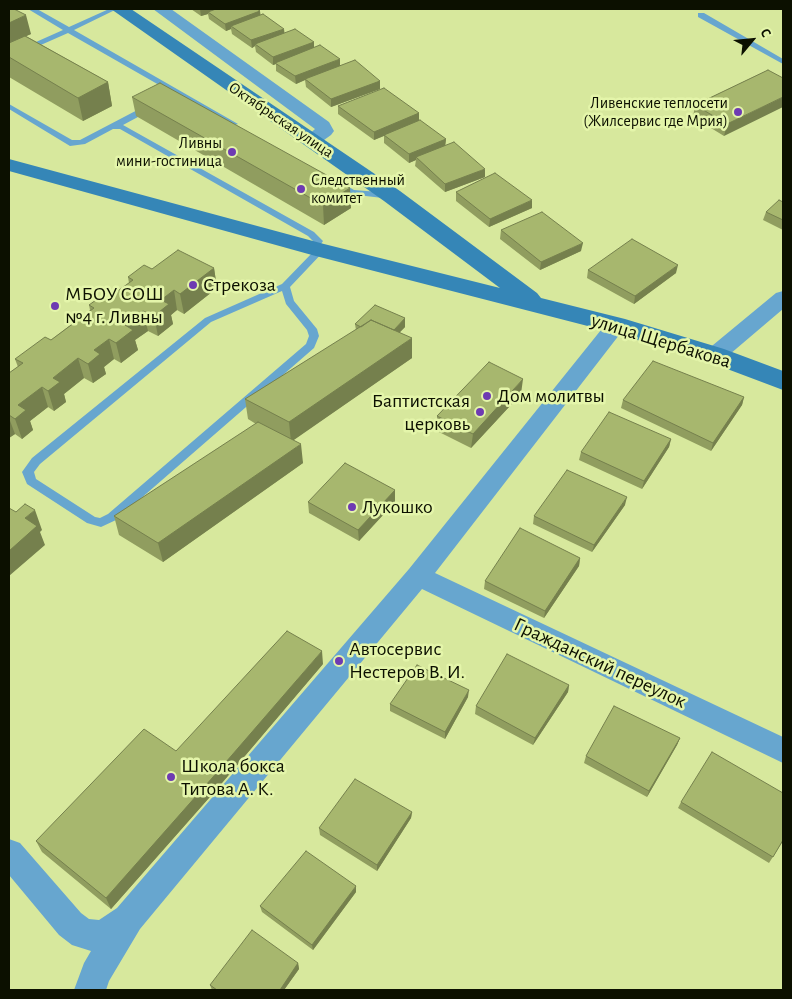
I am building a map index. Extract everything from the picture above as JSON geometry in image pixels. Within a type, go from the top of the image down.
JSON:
[{"type":"street","name":"Октябрьская улица","points":[[120,9],[392,196],[538,305]]},
{"type":"street","points":[[162,9],[323,126],[325,131],[312,141]]},
{"type":"street","name":"улица Щербакова","points":[[9,165],[317,249],[616,325],[715,354],[783,381]]},
{"type":"street","points":[[425,277],[439,273],[449,263],[450,247],[444,234]]},
{"type":"street","points":[[715,354],[783,298]]},
{"type":"street","points":[[90,990],[95,974],[129,918],[418,576],[616,325]]},
{"type":"street","name":"Гражданский переулок","points":[[418,576],[783,750]]},
{"type":"street","points":[[9,853],[70,924],[83,934],[99,936],[106,934],[129,918]]},
{"type":"lane","points":[[32,9],[244,130]]},
{"type":"lane","points":[[9,57],[114,9]]},
{"type":"lane","points":[[700,15],[783,62]]},
{"type":"lane","points":[[169,96],[177,92]]},
{"type":"lane","points":[[9,106],[70,143],[82,142],[153,105]]},
{"type":"lane","points":[[112,127],[122,127],[311,234],[318,241],[317,249],[284,286],[208,320],[36,462],[28,472],[31,481],[91,520],[101,522],[112,517],[310,346],[314,336],[312,329],[289,302],[284,286]]},
{"type":"lane","points":[[327,178],[352,192],[392,196]]},
{"type":"building","points":[[9,9],[14,9],[26,15],[9,23]]},
{"type":"building","points":[[216,9],[257,9],[260,11],[225,24],[208,12]]},
{"type":"building","points":[[263,14],[284,29],[251,40],[231,26]]},
{"type":"building","points":[[295,29],[314,42],[273,57],[255,44]]},
{"type":"building","points":[[25,36],[108,82],[78,98],[9,57],[9,43]]},
{"type":"building","points":[[320,45],[340,59],[295,76],[275,63]]},
{"type":"building","points":[[355,60],[380,81],[331,99],[305,79]]},
{"type":"building","name":"Ливенские теплосети (Жилсервис где Мрия)","points":[[768,70],[783,78],[783,97],[727,124],[695,105]]},
{"type":"building","points":[[160,83],[350,188],[323,205],[132,97]]},
{"type":"building","points":[[384,88],[419,113],[374,132],[338,106]]},
{"type":"building","points":[[420,120],[446,139],[409,154],[384,135]]},
{"type":"building","points":[[454,142],[485,169],[445,184],[416,157]]},
{"type":"building","points":[[495,173],[532,200],[490,219],[456,192]]},
{"type":"building","points":[[779,200],[783,202],[783,220],[766,212]]},
{"type":"building","points":[[542,212],[583,243],[541,262],[501,230]]},
{"type":"building","points":[[632,239],[678,265],[635,296],[588,270]]},
{"type":"building","points":[[178,250],[214,268],[180,294],[174,290],[161,300],[169,304],[154,316],[143,311],[125,325],[133,330],[116,343],[109,339],[94,350],[100,354],[88,364],[78,358],[53,378],[60,382],[48,391],[42,387],[18,405],[26,410],[15,419],[9,415],[9,373],[23,363],[15,359],[45,337],[51,340],[94,308],[89,305],[103,295],[108,298],[133,280],[128,277],[144,265],[152,269]]},
{"type":"building","points":[[375,305],[405,318],[394,330],[371,320],[361,327],[355,324]]},
{"type":"building","points":[[371,320],[412,338],[289,422],[245,399]]},
{"type":"building","points":[[653,361],[744,397],[713,443],[623,400]]},
{"type":"building","points":[[489,362],[523,379],[473,434],[437,416]]},
{"type":"building","points":[[609,412],[671,439],[644,481],[581,452]]},
{"type":"building","points":[[258,422],[301,444],[158,543],[114,516]]},
{"type":"building","name":"Лукошко","points":[[345,463],[395,490],[358,530],[308,502]]},
{"type":"building","points":[[567,470],[627,497],[594,545],[534,516]]},
{"type":"building","points":[[25,504],[35,510],[25,518],[37,526],[9,551],[9,508],[16,512]]},
{"type":"building","points":[[520,528],[580,558],[545,611],[485,581]]},
{"type":"building","name":"Школа бокса Титова А. К.","points":[[287,631],[322,651],[106,898],[36,841],[144,729],[176,751]]},
{"type":"building","points":[[507,654],[569,685],[535,738],[476,706]]},
{"type":"building","points":[[417,665],[469,690],[445,732],[390,704]]},
{"type":"building","points":[[614,706],[680,738],[649,791],[586,756]]},
{"type":"building","points":[[712,752],[783,793],[783,840],[773,857],[681,802]]},
{"type":"building","points":[[355,779],[412,812],[377,865],[319,828]]},
{"type":"building","points":[[306,851],[356,886],[312,945],[260,906]]},
{"type":"building","points":[[252,930],[298,963],[280,990],[217,990],[210,985]]},
{"type":"place","name":"Ливенские теплосети (Жилсервис где Мрия)","points":[[738,112]]},
{"type":"place","name":"Ливны мини-гостиница","points":[[232,152]]},
{"type":"place","name":"Следственный комитет","points":[[301,189]]},
{"type":"place","name":"Стрекоза","points":[[193,285]]},
{"type":"place","name":"МБОУ СОШ №4 г. Ливны","points":[[55,306]]},
{"type":"place","name":"Дом молитвы","points":[[487,396]]},
{"type":"place","name":"Баптистская церковь","points":[[480,412]]},
{"type":"place","name":"Лукошко","points":[[352,507]]},
{"type":"place","name":"Автосервис Нестеров В. И.","points":[[339,661]]},
{"type":"place","name":"Школа бокса Титова А. К.","points":[[171,777]]}]
